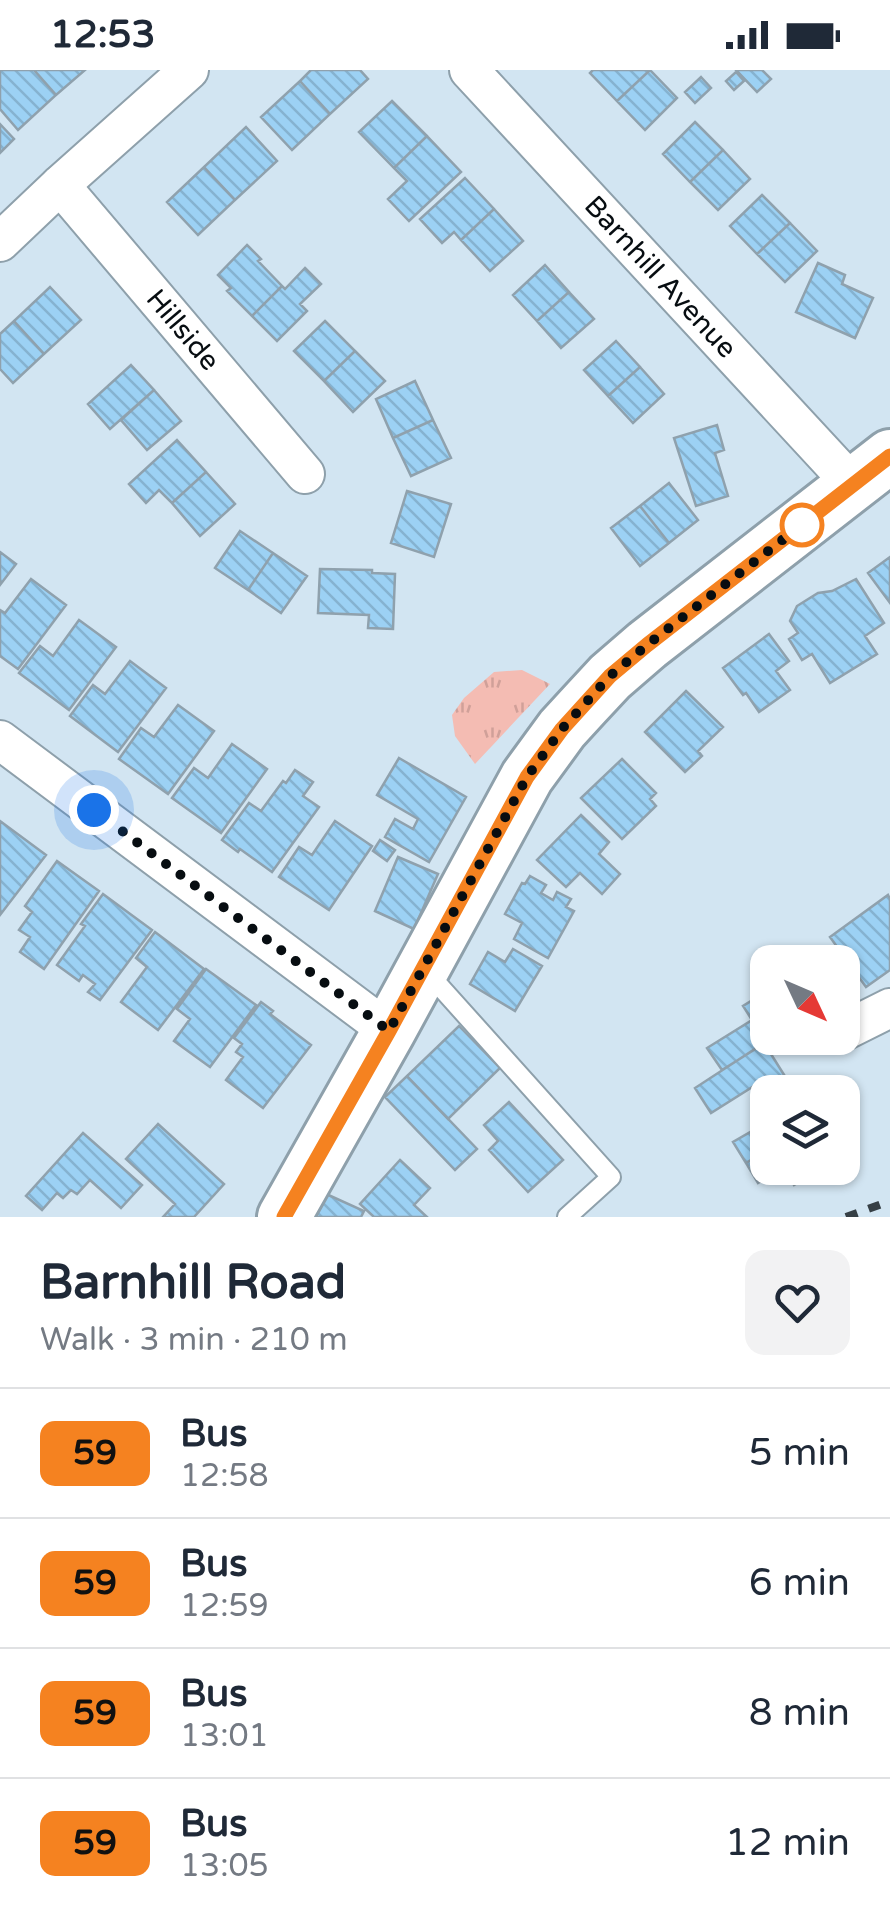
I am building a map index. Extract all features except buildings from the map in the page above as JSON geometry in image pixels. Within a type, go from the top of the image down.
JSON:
[{"type":"main road","points":[[284,1217],[527,777],[562,729],[610,676],[647,645],[872,470]]},
{"type":"street","points":[[0,242],[189,70]]},
{"type":"street","name":"Barnhill Avenue","points":[[469,70],[872,470]]},
{"type":"street","name":"Hillside","points":[[60,185],[305,474]]},
{"type":"street","points":[[0,740],[389,1031]]},
{"type":"street","points":[[860,1023],[890,1008]]},
{"type":"lane","points":[[423,968],[611,1177],[567,1217]]},
{"type":"green space","points":[[522,670],[550,684],[475,764],[455,736],[452,715],[464,698],[494,672]]},
{"type":"railway","points":[[846,1217],[890,1201]]},
{"type":"bus line","name":"59","points":[[284,1217],[527,777],[562,729],[610,676],[647,645],[890,456]]},
{"type":"route","points":[[94,810],[389,1031],[527,777],[562,729],[610,676],[812,517],[802,525]]}]
